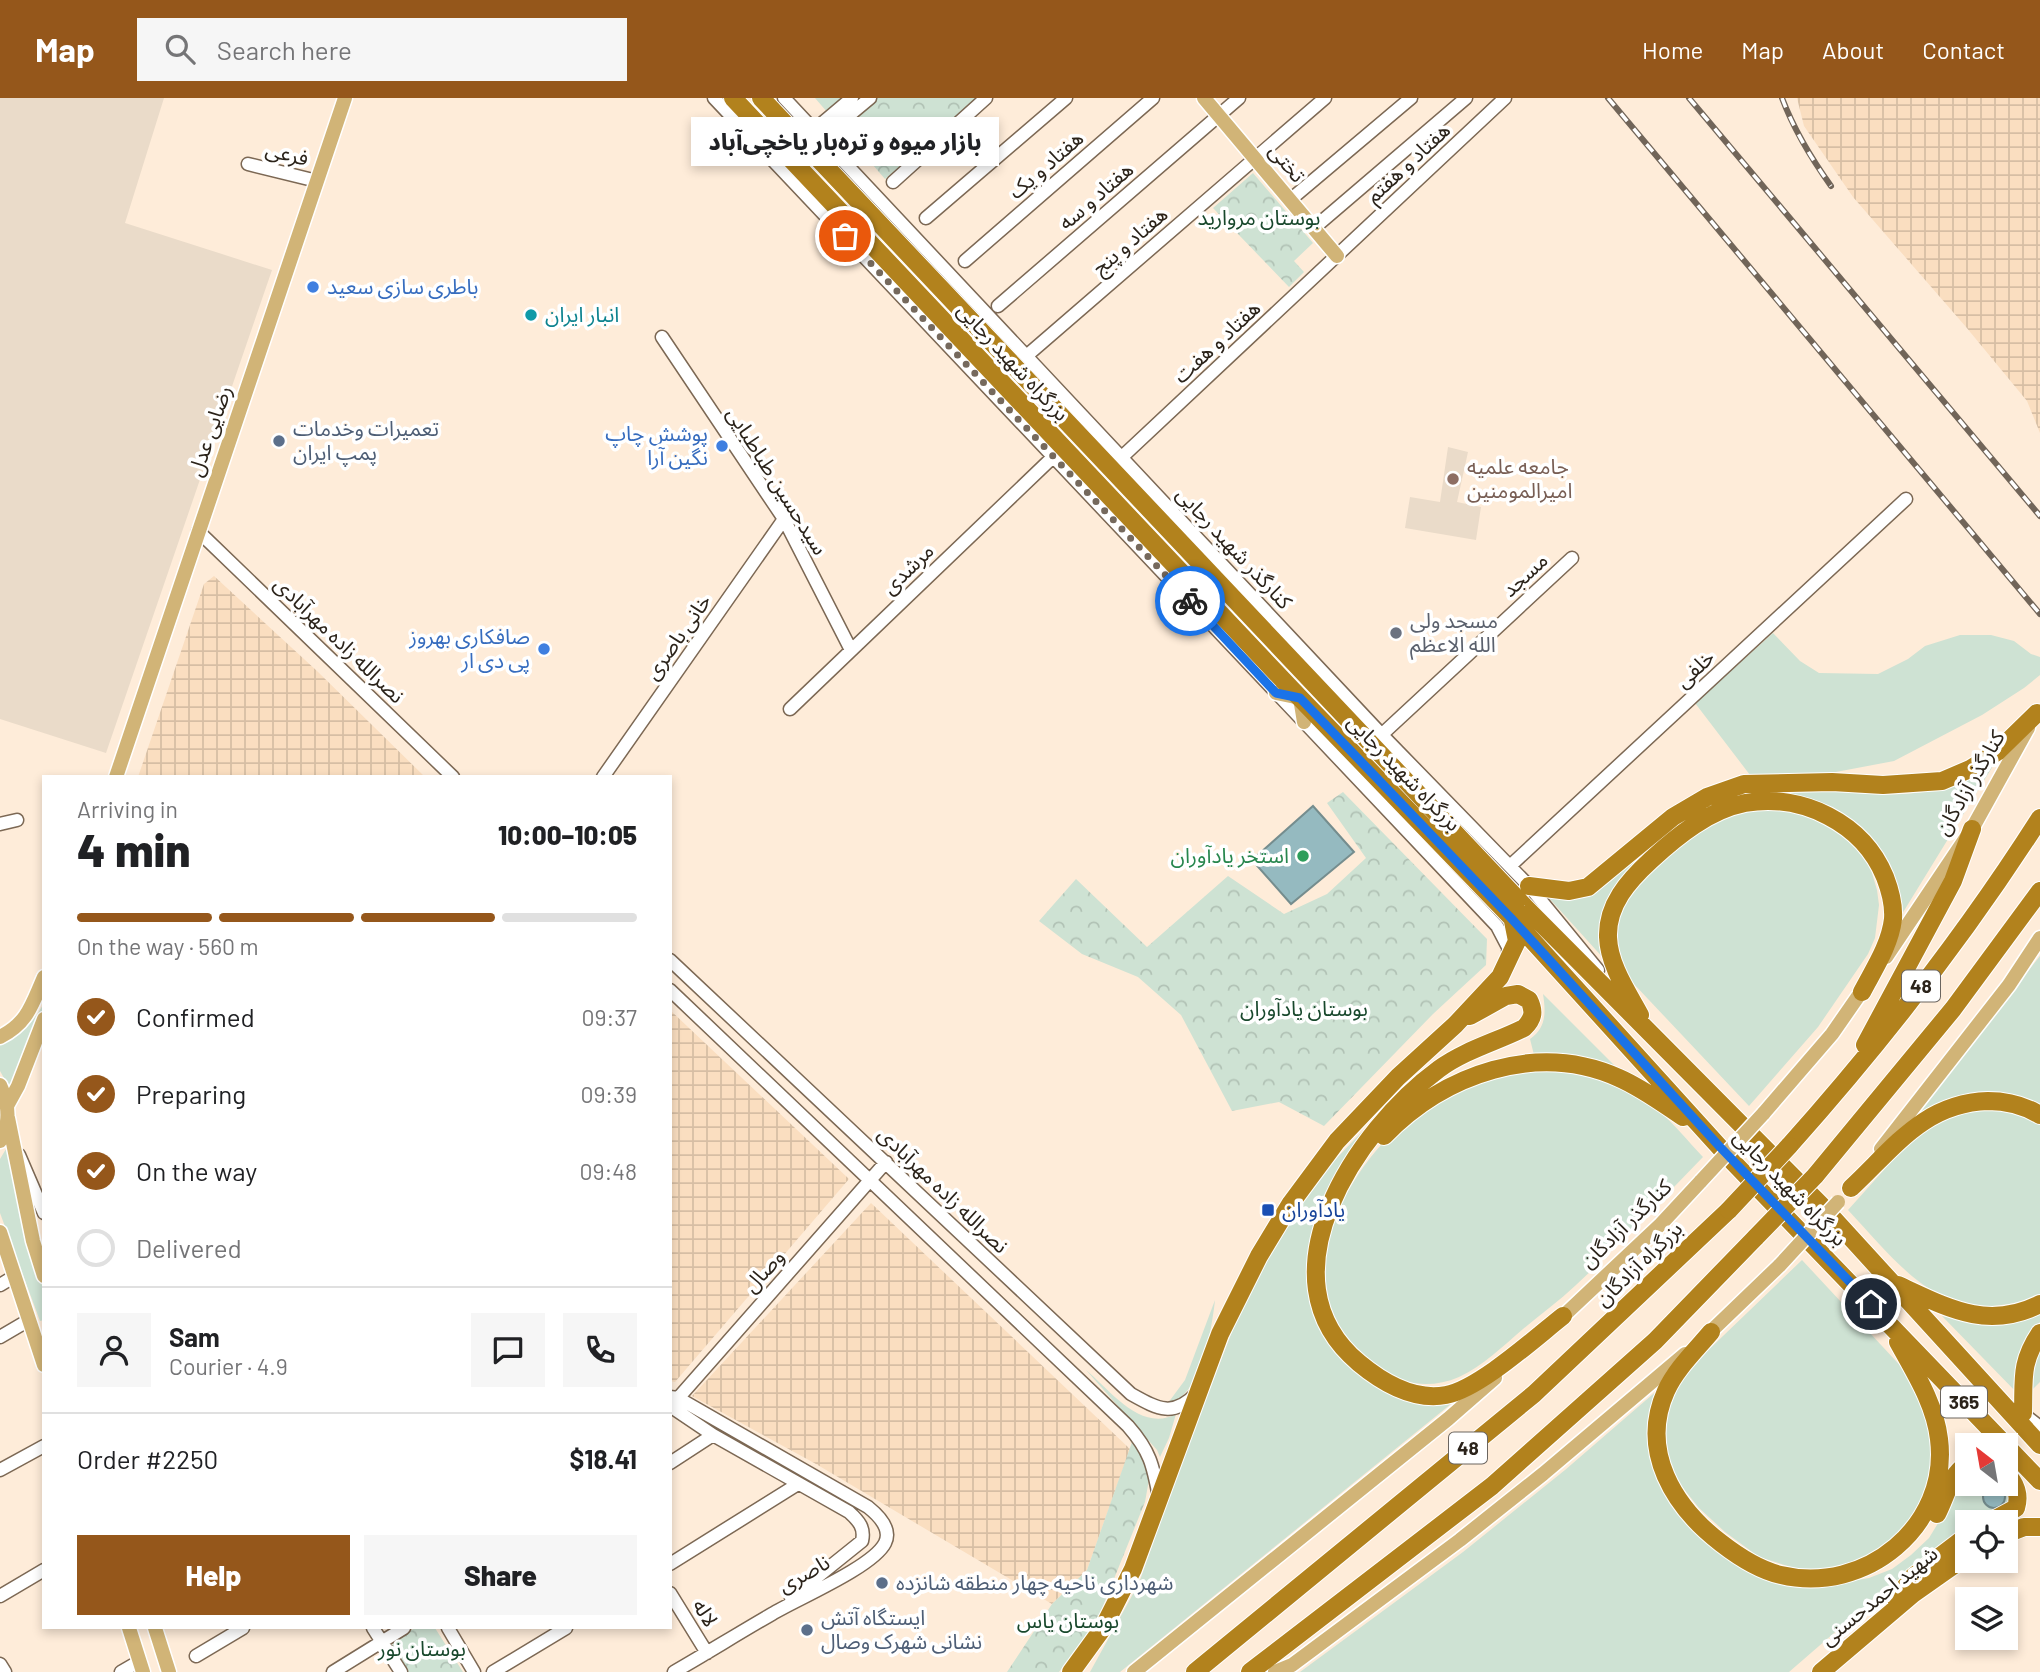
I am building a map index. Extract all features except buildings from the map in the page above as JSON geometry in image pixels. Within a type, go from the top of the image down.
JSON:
[{"type":"highway","name":"بزرگراه شهید رجایی","points":[[733,98],[1511,918],[1706,1133],[2040,1481]]},
{"type":"highway","name":"بزرگراه شهید رجایی","points":[[761,98],[1377,739],[1524,906],[1821,1205],[2040,1445]]},
{"type":"highway","points":[[1529,886],[1569,891],[1588,887],[1680,812],[1723,790],[1744,784],[1832,782],[1883,785],[1942,781],[1970,769],[1997,752],[2039,711]]},
{"type":"highway","points":[[1648,1031],[1610,954],[1608,928],[1620,892],[1667,845],[1717,813],[1746,803],[1778,802],[1820,811],[1856,833],[1881,868],[1891,900],[1891,931],[1862,992]]},
{"type":"highway","name":"بزرگراه آزادگان","points":[[1195,1672],[1534,1394],[1729,1210],[1789,1146],[1886,1032],[1998,884],[2040,817]]},
{"type":"highway","points":[[1846,1080],[1953,881],[1972,829]]},
{"type":"highway","name":"48","points":[[1250,1672],[1493,1486],[1655,1341],[1815,1176],[1906,1069],[2040,891]]},
{"type":"highway","points":[[1071,1672],[1109,1616],[1133,1569],[1220,1334],[1259,1256],[1291,1203],[1337,1141],[1500,977],[1517,941],[1511,918]]},
{"type":"highway","points":[[1455,1025],[1506,996],[1518,994],[1529,1000],[1533,1012],[1531,1021],[1524,1028],[1462,1055],[1440,1068],[1418,1086],[1376,1129],[1355,1157],[1343,1179],[1318,1245],[1315,1264],[1318,1294],[1324,1315],[1342,1347],[1370,1372],[1389,1384],[1423,1396],[1446,1395],[1469,1386],[1563,1316]]},
{"type":"highway","points":[[1343,1179],[1395,1125],[1434,1095],[1486,1071],[1529,1063],[1572,1065],[1617,1077],[1706,1133]]},
{"type":"highway","points":[[1851,1188],[1918,1125],[1940,1110],[1975,1102],[1994,1101],[2030,1109],[2040,1115]]},
{"type":"highway","points":[[1888,1281],[1954,1311],[1978,1315],[2020,1313],[2040,1304]]},
{"type":"highway","points":[[1856,1571],[1878,1561],[1907,1539],[1927,1511],[1939,1476],[1940,1439],[1930,1402],[1889,1323]]},
{"type":"highway","points":[[1711,1332],[1672,1379],[1659,1412],[1656,1432],[1658,1456],[1664,1475],[1678,1500],[1712,1536],[1735,1554],[1764,1570],[1814,1579],[1875,1569],[1915,1543],[1933,1523],[1955,1474]]},
{"type":"highway","points":[[2024,1413],[2024,1372],[2028,1352],[2040,1333]]},
{"type":"highway","points":[[2012,1510],[2019,1500],[2018,1494]]},
{"type":"highway","points":[[2018,1529],[2040,1527]]},
{"type":"highway","points":[[1886,1617],[1899,1593],[1913,1577],[1955,1545]]},
{"type":"highway","name":"شهید احمدحسنی","points":[[1821,1672],[1913,1594],[1955,1564]]},
{"type":"main road","name":"رضایی عدل","points":[[117,775],[345,98]]},
{"type":"main road","name":"تختی","points":[[1204,98],[1337,256]]},
{"type":"main road","points":[[1276,693],[1300,698],[1304,722]]},
{"type":"main road","name":"کنارگذر آزادگان","points":[[1134,1672],[1438,1427],[1661,1224],[1763,1114],[1832,1034],[1972,829],[2039,711]]},
{"type":"main road","points":[[1275,1672],[1292,1665],[1460,1540],[1543,1474],[1711,1332],[1780,1265],[1851,1188],[2009,985],[2040,938]]},
{"type":"main road","points":[[0,1037],[19,1026],[29,1013],[42,982]]},
{"type":"main road","points":[[8,1112],[42,1024]]},
{"type":"main road","points":[[0,1085],[8,1112],[7,1142],[42,1270]]},
{"type":"main road","points":[[1,1235],[35,1325],[42,1357]]},
{"type":"main road","points":[[129,1629],[141,1667]]},
{"type":"main road","points":[[155,1629],[169,1672]]},
{"type":"street","points":[[714,98],[1497,926],[1508,947],[1509,961]]},
{"type":"street","name":"کنارگذر شهید رجایی","points":[[784,98],[821,132],[1123,456],[1377,739],[1529,886],[1648,1031]]},
{"type":"street","points":[[821,132],[852,98]]},
{"type":"street","points":[[821,132],[870,98]]},
{"type":"street","points":[[893,182],[986,98]]},
{"type":"street","points":[[926,218],[1066,98]]},
{"type":"street","name":"هفتاد و یک","points":[[965,261],[1153,98]]},
{"type":"street","name":"هفتاد و سه","points":[[998,306],[1239,98]]},
{"type":"street","name":"هفتاد و پنج","points":[[1031,352],[1325,98]]},
{"type":"street","points":[[1290,200],[1411,98]]},
{"type":"street","points":[[1314,228],[1466,98]]},
{"type":"street","name":"هفتاد و هفتم","points":[[1337,256],[1505,98]]},
{"type":"street","name":"فرعی","points":[[248,164],[317,181]]},
{"type":"street","name":"هفتاد و هفت","points":[[1123,456],[1337,256]]},
{"type":"street","name":"سیدحسین طباطبایی","points":[[662,337],[784,519],[852,650]]},
{"type":"street","name":"مرشدی","points":[[789,709],[1053,457]]},
{"type":"street","name":"خلفی","points":[[1510,866],[1906,499]]},
{"type":"street","name":"خانی باصری","points":[[604,775],[784,519]]},
{"type":"street","name":"نصرالله زاده مهرآبادی","points":[[198,531],[451,775]]},
{"type":"street","name":"مسجد","points":[[1377,739],[1572,558]]},
{"type":"street","points":[[0,824],[18,820]]},
{"type":"street","name":"نصرالله زاده مهرآبادی","points":[[672,962],[1131,1394],[1158,1409],[1176,1408],[1189,1402],[1200,1390]]},
{"type":"street","name":"نصرالله زاده مهرآبادی","points":[[672,992],[1135,1434],[1143,1443],[1153,1465],[1159,1497]]},
{"type":"street","points":[[7,1142],[42,1209]]},
{"type":"street","name":"وصال","points":[[672,1402],[886,1162]]},
{"type":"street","points":[[0,1285],[15,1276]]},
{"type":"street","points":[[0,1337],[35,1325]]},
{"type":"street","name":"ناصری","points":[[672,1402],[713,1436],[849,1512],[864,1532],[862,1541],[853,1551],[775,1612]]},
{"type":"street","name":"ناصری","points":[[672,1402],[868,1507],[878,1516],[887,1531],[886,1541],[878,1552],[828,1586],[775,1612]]},
{"type":"street","points":[[2004,1405],[2024,1413],[2040,1427]]},
{"type":"street","points":[[672,1462],[713,1436]]},
{"type":"street","points":[[0,1470],[42,1447]]},
{"type":"street","points":[[672,1563],[798,1484]]},
{"type":"street","points":[[0,1596],[42,1571]]},
{"type":"street","name":"لاله","points":[[672,1596],[707,1653]]},
{"type":"street","points":[[674,1672],[775,1612]]},
{"type":"street","points":[[196,1656],[241,1629]]},
{"type":"street","points":[[374,1629],[401,1672]]},
{"type":"street","points":[[333,1672],[402,1629]]},
{"type":"street","points":[[449,1629],[474,1672]]},
{"type":"street","points":[[493,1672],[564,1629]]},
{"type":"street","points":[[0,1664],[5,1672]]},
{"type":"street","points":[[121,1672],[141,1667]]},
{"type":"shaded area","points":[[0,98],[164,98],[125,223],[272,270],[106,753],[0,719]]},
{"type":"shaded area","points":[[1797,98],[2040,98],[2040,433],[2027,401],[1853,197],[1804,126]]},
{"type":"shaded area","name":"جامعه علمیه امیرالمومنین","points":[[1448,447],[1468,452],[1457,502],[1481,507],[1476,540],[1405,528],[1410,497],[1440,502]]},
{"type":"shaded area","points":[[214,576],[317,671],[423,775],[139,775],[204,584]]},
{"type":"shaded area","points":[[672,1012],[849,1179],[675,1382],[672,1381]]},
{"type":"shaded area","points":[[871,1203],[1130,1449],[1087,1570],[1052,1604],[816,1464],[692,1396]]},
{"type":"green space","points":[[815,98],[979,98],[885,179]]},
{"type":"green space","name":"بوستان مروارید","points":[[1253,173],[1313,243],[1294,261],[1304,272],[1289,287],[1213,208]]},
{"type":"green space","points":[[1773,633],[1800,661],[1819,673],[1878,674],[1908,659],[1925,646],[1960,635],[1991,635],[2014,641],[2031,654],[2040,657],[2040,675],[1982,715],[1894,761],[1820,775],[1750,775],[1695,703]]},
{"type":"green space","points":[[1996,761],[1902,914],[1899,894],[1870,840],[1751,796],[1630,872],[1605,960],[1548,897],[1585,894],[1600,889],[1672,827],[1720,799],[1768,789],[1872,794],[1923,792],[1951,784]]},
{"type":"green space","name":"بوستان یادآوران","points":[[1343,792],[1487,939],[1486,965],[1433,1014],[1324,1126],[1279,1102],[1232,1111],[1181,1015],[1138,977],[1082,954],[1039,921],[1076,879],[1147,947],[1228,876],[1284,914],[1327,894],[1366,858],[1327,803]]},
{"type":"green space","points":[[1767,808],[1811,815],[1850,837],[1869,863],[1879,905],[1875,938],[1868,954],[1818,1027],[1749,1106],[1632,982],[1620,959],[1614,933],[1617,918],[1625,902],[1667,855],[1698,831],[1718,821]]},
{"type":"green space","points":[[2040,956],[2040,1108],[1967,1096],[1888,1148]]},
{"type":"green space","points":[[1543,994],[1617,1068],[1534,1055],[1530,1039],[1544,1020]]},
{"type":"green space","points":[[42,1006],[41,1017],[22,1055],[10,1089],[0,1071],[0,1043],[35,1017]]},
{"type":"green space","points":[[1542,1069],[1588,1077],[1632,1092],[1664,1115],[1703,1157],[1576,1285],[1476,1367],[1459,1377],[1432,1384],[1406,1381],[1381,1371],[1360,1355],[1343,1333],[1331,1309],[1324,1283],[1329,1236],[1346,1195],[1371,1157],[1401,1125],[1418,1113],[1475,1081],[1502,1074]]},
{"type":"green space","points":[[1398,1094],[1335,1183],[1317,1215],[1311,1235],[1308,1280],[1319,1324],[1329,1343],[1343,1360],[1360,1374],[1373,1380],[1416,1397],[1451,1404],[1120,1672],[1090,1672],[1139,1583],[1179,1469],[1245,1298],[1263,1264],[1304,1200],[1332,1163]]},
{"type":"green space","points":[[1966,1110],[2011,1111],[2040,1125],[2040,1295],[2007,1304],[1978,1306],[1953,1300],[1930,1289],[1909,1274],[1848,1210],[1917,1133]]},
{"type":"green space","points":[[9,1144],[24,1223],[42,1285],[42,1320],[0,1213],[0,1159]]},
{"type":"green space","points":[[1802,1260],[1909,1375],[1931,1427],[1933,1462],[1919,1508],[1891,1543],[1848,1566],[1804,1571],[1759,1557],[1725,1532],[1699,1508],[1679,1483],[1668,1458],[1664,1426],[1674,1391],[1698,1360]]},
{"type":"green space","points":[[1215,1300],[1208,1344],[1197,1376],[1189,1389],[1168,1403],[1185,1380]]},
{"type":"green space","points":[[2040,1311],[2040,1322],[2036,1326],[2021,1397],[1942,1316],[1973,1322]]},
{"type":"green space","points":[[2040,1344],[2040,1382],[2032,1390],[2030,1371]]},
{"type":"green space","points":[[1086,1370],[1138,1414],[1163,1418],[1176,1414],[1160,1457],[1157,1450]]},
{"type":"green space","points":[[1660,1388],[1649,1421],[1685,1517],[1810,1586],[1869,1578],[1892,1569],[1929,1538],[1955,1488],[1955,1496],[2009,1496],[2009,1504],[2002,1510],[1955,1510],[1955,1539],[1879,1594],[1789,1672],[1300,1672],[1463,1552],[1565,1470]]},
{"type":"green space","name":"بوستان یاس","points":[[1132,1442],[1140,1449],[1150,1474],[1145,1502],[1101,1611],[1085,1638],[1059,1672],[1007,1672],[1052,1604],[1087,1570]]},
{"type":"green space","name":"بوستان نور","points":[[413,1629],[436,1629],[463,1672],[407,1672],[391,1642]]},
{"type":"water","name":"استخر یادآوران","points":[[1313,806],[1354,852],[1291,904],[1252,860]]},
{"type":"water","points":[[1983,1496],[2005,1496],[2002,1505],[1994,1508],[1986,1505],[1983,1497]]},
{"type":"railway","points":[[1608,98],[2040,614]]},
{"type":"railway","points":[[1689,98],[2040,516]]},
{"type":"railway","points":[[1782,98],[1803,144],[1831,186]]},
{"type":"way so far","points":[[845,236],[1190,601]]},
{"type":"place","name":"بازار میوه و تره‌بار یاخچی‌آباد","points":[[845,236]]},
{"type":"place","name":"باطری سازی سعید","points":[[313,287]]},
{"type":"place","name":"انبار ایران","points":[[531,315]]},
{"type":"place","name":"تعمیرات وخدمات پمپ ایران","points":[[279,441]]},
{"type":"place","name":"پوشش چاپ نگین آرا","points":[[722,446]]},
{"type":"place","name":"جامعه علمیه امیرالمومنین","points":[[1453,479]]},
{"type":"place","name":"مسجد ولی الله الاعظم","points":[[1396,633]]},
{"type":"place","name":"صافکاری بهروز پی دی ار","points":[[544,649]]},
{"type":"place","name":"استخر یادآوران","points":[[1303,856]]},
{"type":"place","name":"یادآوران","points":[[1268,1210]]},
{"type":"place","name":"شهرداری ناحیه چهار منطقه شانزده","points":[[882,1583]]},
{"type":"place","name":"ایستگاه آتش نشانی شهرک وصال","points":[[807,1630]]},
{"type":"route","points":[[1190,601],[1276,693],[1300,698],[1511,918],[1720,1147],[1871,1304]]}]
